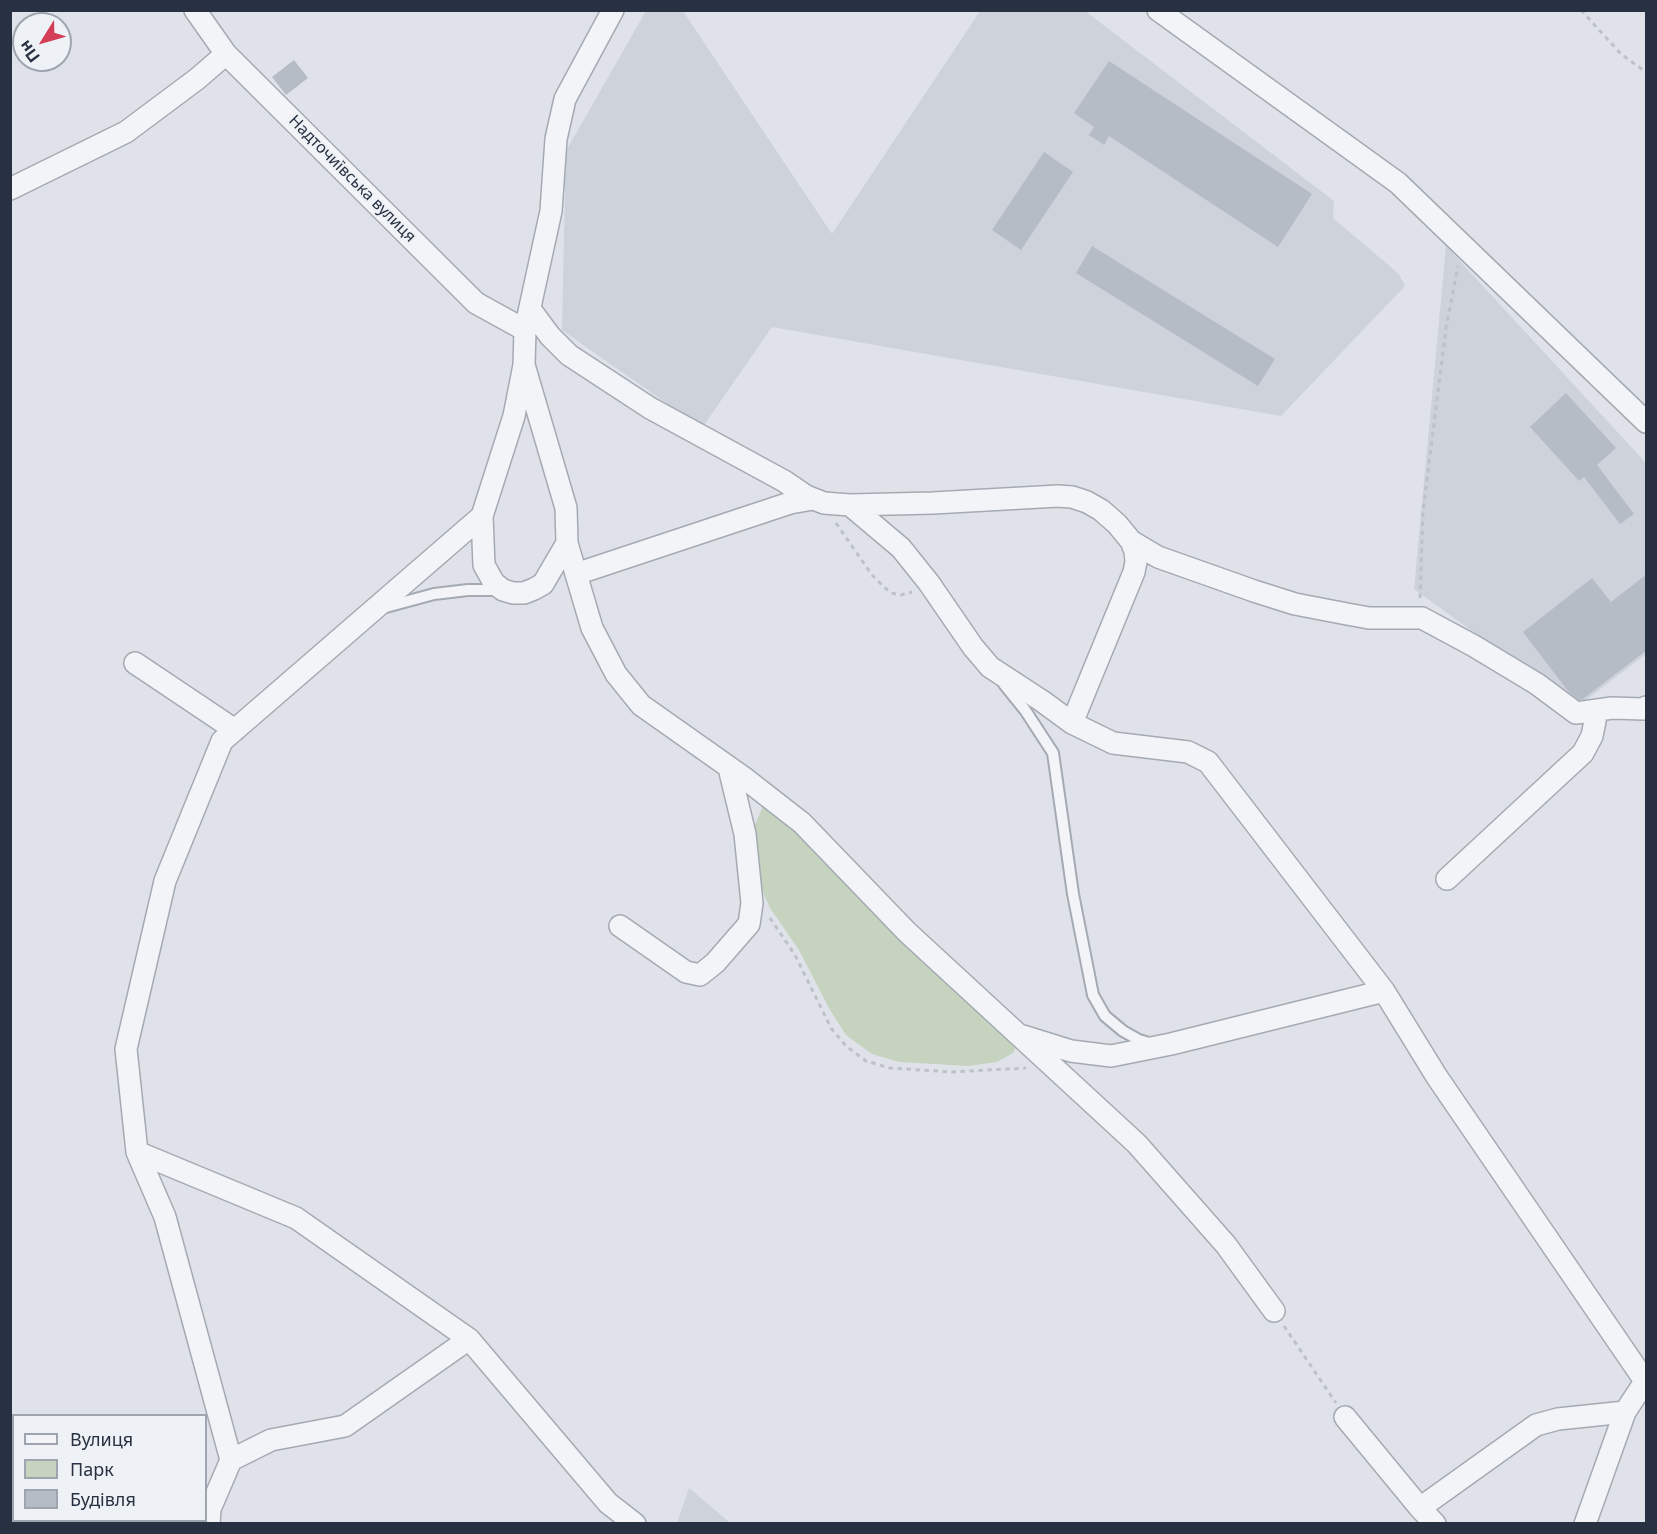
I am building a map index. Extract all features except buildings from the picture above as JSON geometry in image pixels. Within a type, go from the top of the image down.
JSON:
[{"type":"street","name":"Надточиївська вулиця","points":[[195,10],[226,54],[476,303],[525,330]]},
{"type":"street","points":[[567,543],[543,584],[524,593],[503,590],[494,584],[484,565],[482,516],[511,427],[524,364],[525,330],[551,212],[556,139],[565,99],[613,10]]},
{"type":"street","points":[[1158,10],[1398,183],[1647,422]]},
{"type":"street","points":[[10,189],[126,132],[197,79],[226,54]]},
{"type":"street","points":[[530,309],[550,336],[578,361],[650,408],[824,503],[850,505],[933,503],[1058,496],[1072,497],[1101,510],[1131,541],[1136,562],[1134,572],[1072,723]]},
{"type":"street","points":[[524,364],[566,508],[567,543],[592,627],[622,682],[641,705],[802,823],[907,932],[1137,1144],[1226,1245],[1274,1311]]},
{"type":"street","points":[[576,574],[790,503],[813,498]]},
{"type":"street","points":[[850,505],[901,548],[990,668],[1072,723],[1113,743],[1188,752],[1208,762],[1384,991],[1437,1077],[1646,1380],[1624,1412],[1585,1524]]},
{"type":"street","points":[[209,1524],[210,1509],[231,1460],[165,1217],[137,1152],[126,1049],[165,881],[222,741],[482,516]]},
{"type":"street","points":[[1131,541],[1158,557],[1294,604],[1369,618],[1422,618],[1537,684],[1576,713],[1612,708],[1644,709],[1647,707]]},
{"type":"street","points":[[135,663],[235,730]]},
{"type":"street","points":[[1447,879],[1583,753],[1592,736],[1597,711]]},
{"type":"street","points":[[620,926],[686,972],[700,975],[715,963],[749,924],[752,903],[745,834],[729,768]]},
{"type":"street","points":[[1017,1034],[1071,1051],[1110,1056],[1384,991]]},
{"type":"street","points":[[137,1152],[296,1218],[469,1339],[608,1503],[635,1524]]},
{"type":"street","points":[[231,1460],[271,1440],[345,1426],[469,1339]]},
{"type":"street","points":[[1345,1417],[1428,1516],[1536,1425],[1558,1419],[1624,1412]]},
{"type":"lane","points":[[371,612],[434,594],[468,590],[503,590]]},
{"type":"lane","points":[[990,668],[1025,710],[1053,753],[1072,894],[1092,995],[1105,1016],[1123,1031],[1139,1040],[1159,1046]]},
{"type":"path","points":[[1581,10],[1621,54],[1647,72]]},
{"type":"path","points":[[1422,618],[1420,597],[1423,511],[1453,281],[1464,244]]},
{"type":"path","points":[[833,519],[873,575],[891,593],[901,595],[929,583]]},
{"type":"path","points":[[752,903],[769,916],[795,955],[831,1028],[846,1046],[866,1061],[890,1068],[952,1072],[1051,1065]]},
{"type":"path","points":[[1274,1311],[1345,1417]]},
{"type":"shaded area","points":[[646,11],[683,11],[832,234],[980,11],[1085,11],[1334,201],[1333,218],[1399,274],[1405,286],[1281,416],[772,327],[702,428],[562,330],[565,191],[562,158]]},
{"type":"shaded area","points":[[1446,246],[1646,463],[1646,654],[1577,707],[1414,589]]},
{"type":"shaded area","points":[[689,1488],[730,1523],[677,1523]]},
{"type":"green space","points":[[775,803],[1018,1043],[1013,1053],[997,1062],[969,1066],[899,1062],[872,1054],[846,1035],[830,1010],[799,950],[770,908],[761,888],[754,827],[763,806]]}]
